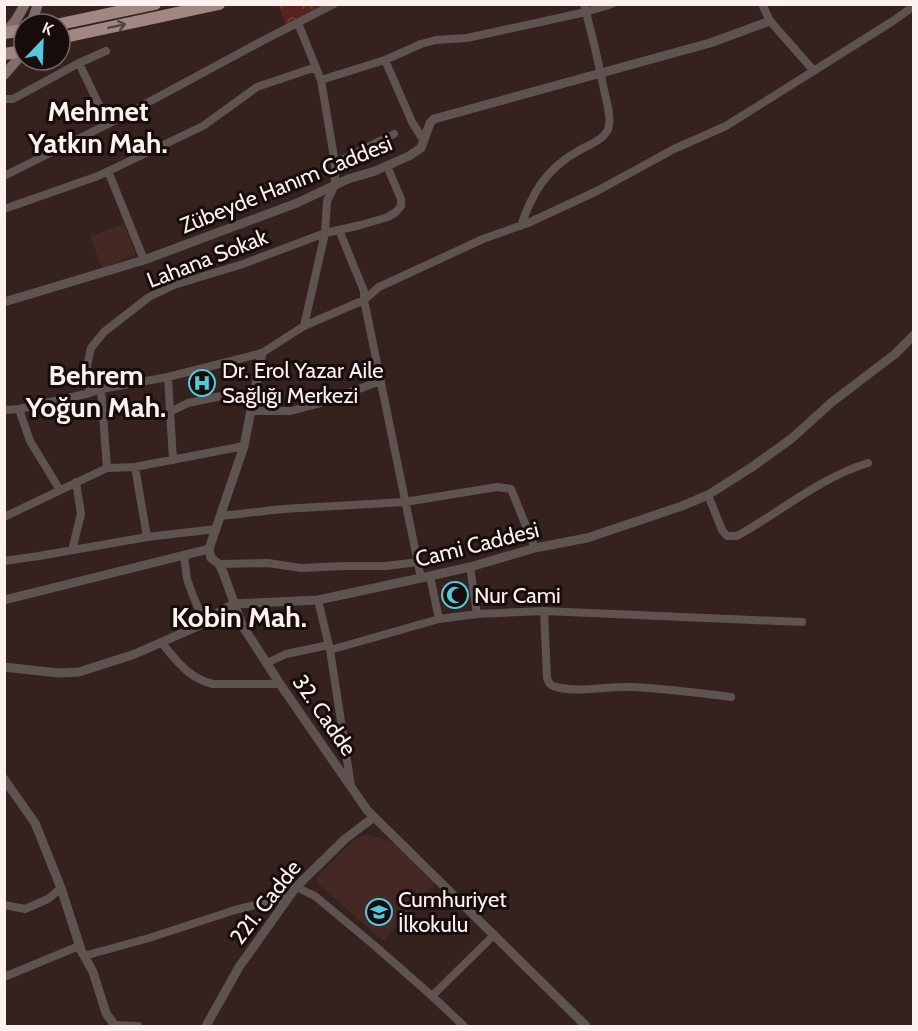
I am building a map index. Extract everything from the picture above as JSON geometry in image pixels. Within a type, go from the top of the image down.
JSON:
[{"type":"highway","points":[[72,21],[155,4]]},
{"type":"highway","points":[[72,35],[219,4]]},
{"type":"main road","points":[[5,34],[25,4]]},
{"type":"street","points":[[4,176],[108,124],[334,4]]},
{"type":"street","points":[[321,80],[386,60],[421,44],[436,40],[467,38],[585,8],[612,4]]},
{"type":"street","points":[[762,4],[770,21],[814,71]]},
{"type":"street","points":[[4,410],[168,377],[262,353],[304,326],[364,300],[379,287],[483,239],[521,226],[597,191],[674,149],[726,126],[914,6]]},
{"type":"street","points":[[521,226],[528,204],[539,185],[555,167],[576,151],[604,135],[609,127],[608,110],[585,8]]},
{"type":"street","name":"Zübeyde Hanım Caddesi","points":[[4,302],[144,260],[297,203],[348,179],[387,166],[421,148],[430,123],[434,119],[710,43],[770,21]]},
{"type":"street","points":[[298,23],[321,80],[335,163],[335,185],[327,201],[325,233],[304,326]]},
{"type":"street","points":[[4,99],[13,99],[106,51]]},
{"type":"street","points":[[386,60],[412,122],[424,141]]},
{"type":"street","points":[[79,63],[108,124]]},
{"type":"street","points":[[4,209],[98,176],[203,126],[257,87],[316,67]]},
{"type":"street","points":[[335,163],[394,134]]},
{"type":"street","name":"Lahana Sokak","points":[[90,393],[87,366],[91,348],[104,332],[149,297],[174,285],[243,264],[325,233],[361,225],[388,217],[396,212],[401,206],[401,199],[387,166]]},
{"type":"street","points":[[108,171],[144,260]]},
{"type":"street","points":[[339,230],[364,291],[418,562],[426,577],[439,619]]},
{"type":"street","name":"Cami Caddesi","points":[[4,667],[58,673],[79,672],[135,654],[205,623],[234,604],[318,600],[426,577],[535,548],[587,538],[681,506],[708,495],[791,439],[832,402],[895,354],[914,335]]},
{"type":"street","points":[[4,600],[209,549],[244,446],[262,353]]},
{"type":"street","points":[[168,377],[173,460]]},
{"type":"street","points":[[170,412],[188,403],[226,395],[251,406],[291,411],[381,381]]},
{"type":"street","points":[[101,389],[107,468]]},
{"type":"street","points":[[19,408],[30,441],[60,490]]},
{"type":"street","points":[[4,517],[107,468],[173,460],[244,446]]},
{"type":"street","points":[[708,495],[722,530],[727,536],[737,536],[806,493],[855,467],[868,463]]},
{"type":"street","points":[[135,466],[147,537]]},
{"type":"street","points":[[72,550],[81,514],[76,482]]},
{"type":"street","points":[[221,516],[283,509],[405,502],[497,487],[511,489],[535,548]]},
{"type":"street","points":[[4,561],[147,537],[216,529]]},
{"type":"street","name":"32. Cadde","points":[[209,549],[211,558],[219,564],[223,572],[242,625],[367,810],[586,1026]]},
{"type":"street","points":[[184,555],[187,579],[205,623]]},
{"type":"street","points":[[219,564],[268,563],[301,568],[386,566],[418,562]]},
{"type":"street","points":[[470,567],[477,614]]},
{"type":"street","points":[[318,600],[330,647],[351,787]]},
{"type":"street","points":[[544,611],[547,678],[553,687],[576,690],[641,687],[731,697]]},
{"type":"street","points":[[267,663],[286,654],[330,647],[439,619],[477,614],[544,611],[802,622]]},
{"type":"street","points":[[161,642],[186,671],[206,682],[213,684],[280,684]]},
{"type":"street","points":[[4,779],[35,823],[61,888],[79,946],[93,972],[106,1013],[115,1026],[138,1026]]},
{"type":"street","name":"221. Cadde","points":[[206,1026],[239,967],[296,886],[345,839],[374,817]]},
{"type":"street","points":[[296,886],[315,896],[464,1026]]},
{"type":"street","points":[[4,905],[25,909],[48,899],[61,888]]},
{"type":"street","points":[[84,956],[235,910],[288,897]]},
{"type":"street","points":[[432,996],[494,935]]},
{"type":"street","points":[[4,977],[79,946]]},
{"type":"shaded area","points":[[124,224],[136,255],[102,268],[90,236]]},
{"type":"shaded area","name":"Cumhuriyet İlkokulu","points":[[369,835],[397,845],[436,882],[383,941],[316,882],[317,877],[352,841]]},
{"type":"green space","points":[[278,5],[325,5],[286,25]]},
{"type":"place","name":"Dr. Erol Yazar Aile Sağlığı Merkezi","points":[[202,383]]},
{"type":"place","name":"Nur Cami","points":[[455,595]]},
{"type":"place","name":"Cumhuriyet İlkokulu","points":[[379,912]]},
{"type":"district","name":"Mehmet Yatkın Mah.","points":[[98,127]]},
{"type":"district","name":"Behrem Yoğun Mah.","points":[[96,391]]},
{"type":"district","name":"Kobin Mah.","points":[[239,617]]}]
